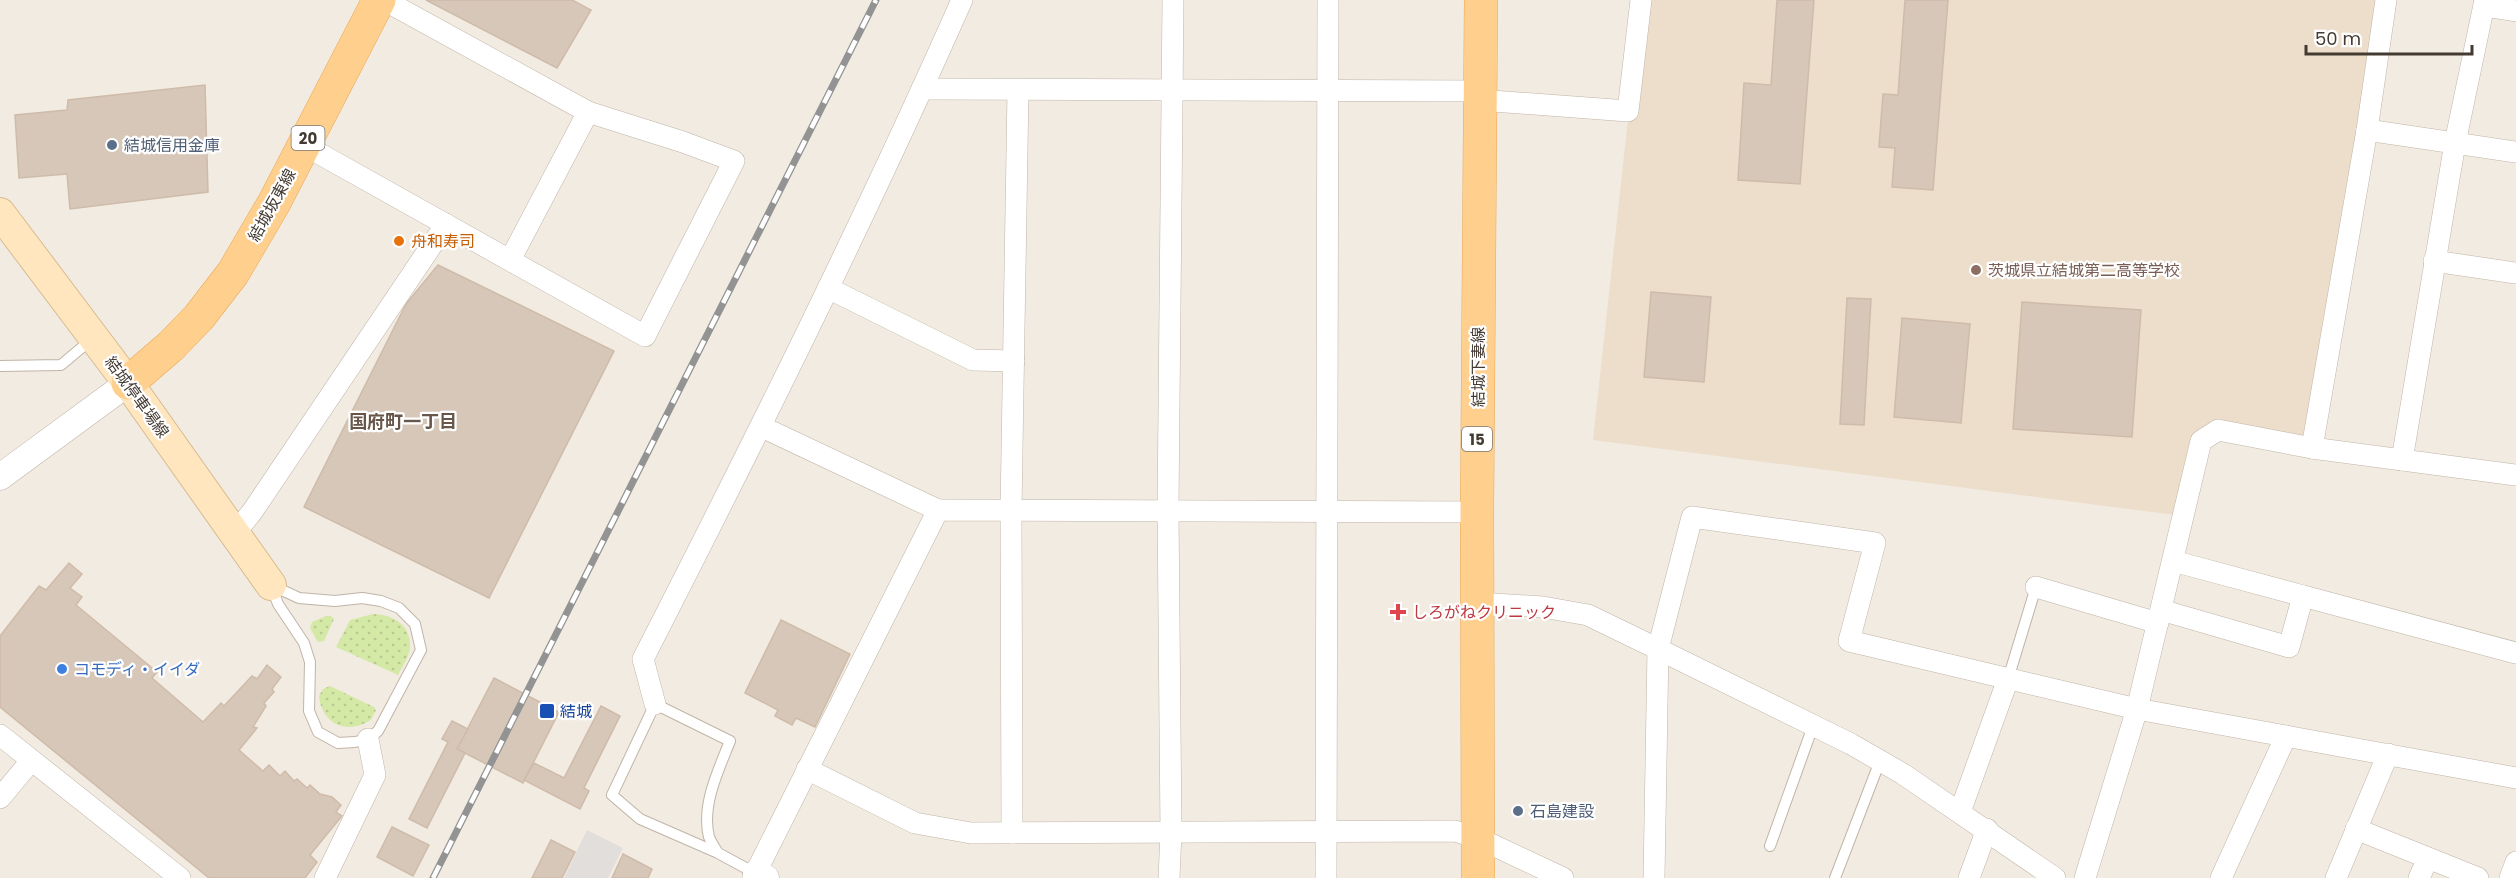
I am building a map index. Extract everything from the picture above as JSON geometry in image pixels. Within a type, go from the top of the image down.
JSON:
[{"type":"main road","name":"結城坂東線","points":[[128,383],[171,346],[199,317],[227,281],[274,203],[379,0]]},
{"type":"main road","name":"結城下妻線","points":[[1478,878],[1477,512],[1481,0]]},
{"type":"main road","name":"結城停車場線","points":[[0,213],[128,383],[271,585]]},
{"type":"street","points":[[304,145],[645,336],[734,161],[588,112],[384,0]]},
{"type":"street","points":[[655,704],[643,659],[762,427],[962,0]]},
{"type":"street","points":[[1169,878],[1171,833],[1168,510],[1173,0]]},
{"type":"street","points":[[1326,878],[1328,0]]},
{"type":"street","points":[[922,89],[1327,90],[1479,96],[1628,111],[1641,0]]},
{"type":"street","points":[[2312,448],[2367,130],[2386,0]]},
{"type":"street","points":[[2402,460],[2455,143],[2485,3],[2516,11]]},
{"type":"street","points":[[1012,833],[1011,510],[1018,90]]},
{"type":"street","points":[[510,260],[588,112]]},
{"type":"street","points":[[2367,130],[2516,152]]},
{"type":"street","points":[[235,533],[252,512],[446,224]]},
{"type":"street","points":[[2434,261],[2516,273]]},
{"type":"street","points":[[828,288],[973,360],[1014,361]]},
{"type":"street","points":[[0,477],[128,383]]},
{"type":"street","points":[[762,427],[938,510],[1477,512]]},
{"type":"street","points":[[2085,878],[2137,709],[2201,441],[2218,430],[2312,448],[2516,475]]},
{"type":"street","points":[[758,876],[807,769],[938,510]]},
{"type":"street","points":[[1654,878],[1658,649],[1692,517],[1875,543],[1849,641],[2137,709],[2516,778]]},
{"type":"street","points":[[2173,561],[2516,653]]},
{"type":"street","points":[[2036,586],[2289,647],[2303,596]]},
{"type":"street","points":[[1478,603],[1543,607],[1588,615],[1880,761],[1987,830],[2055,878]]},
{"type":"street","points":[[1960,812],[2008,679]]},
{"type":"street","points":[[0,735],[180,878]]},
{"type":"street","points":[[2221,878],[2286,736]]},
{"type":"street","points":[[325,878],[375,775],[368,739]]},
{"type":"street","points":[[2336,878],[2388,754]]},
{"type":"street","points":[[0,798],[31,761]]},
{"type":"street","points":[[807,769],[915,823],[971,833],[1455,831],[1478,838],[1563,878]]},
{"type":"street","points":[[2356,829],[2478,878]]},
{"type":"street","points":[[1969,878],[1987,830]]},
{"type":"street","points":[[2419,878],[2428,858]]},
{"type":"street","points":[[2510,878],[2516,862]]},
{"type":"lane","points":[[0,366],[61,365],[94,337]]},
{"type":"lane","points":[[271,585],[299,598],[381,601],[399,608],[412,619],[421,650],[378,731],[368,739],[338,742],[318,732],[309,711],[310,662],[304,643],[278,604],[271,585]]},
{"type":"lane","points":[[2008,679],[2036,586]]},
{"type":"lane","points":[[718,853],[709,837],[708,812],[715,780],[730,741],[655,704],[612,795],[640,819],[718,853],[758,876]]},
{"type":"lane","points":[[1770,846],[1814,726]]},
{"type":"lane","points":[[1835,878],[1880,761]]},
{"type":"shaded area","name":"茨城県立結城第二高等学校","points":[[1641,0],[2385,0],[2312,448],[2218,430],[2183,516],[1593,440]]},
{"type":"shaded area","points":[[587,830],[623,848],[608,878],[564,878]]},
{"type":"green space","points":[[373,614],[394,619],[408,633],[410,648],[398,675],[336,647],[350,620]]},
{"type":"green space","points":[[326,616],[334,619],[324,641],[318,642],[310,628],[312,622]]},
{"type":"green space","points":[[330,686],[374,707],[376,710],[371,720],[353,727],[345,727],[330,720],[321,706],[319,696],[323,689]]},
{"type":"building","points":[[426,0],[572,0],[591,10],[557,68]]},
{"type":"building","points":[[1777,0],[1814,0],[1800,184],[1738,180],[1744,83],[1771,85]]},
{"type":"building","points":[[1905,0],[1948,0],[1933,190],[1892,187],[1895,148],[1879,147],[1883,94],[1898,95]]},
{"type":"building","name":"結城信用金庫","points":[[205,85],[208,192],[70,209],[67,174],[19,178],[15,115],[67,110],[68,100]]},
{"type":"building","points":[[438,265],[614,351],[489,598],[304,507],[406,304]]},
{"type":"building","points":[[1651,292],[1711,297],[1704,382],[1644,377]]},
{"type":"building","points":[[1847,298],[1871,299],[1864,425],[1840,424]]},
{"type":"building","points":[[2022,302],[2141,310],[2132,437],[2013,429]]},
{"type":"building","points":[[1902,318],[1970,324],[1961,423],[1894,417]]},
{"type":"building","points":[[69,563],[82,574],[70,588],[82,597],[76,605],[157,672],[152,678],[203,722],[221,703],[224,706],[252,676],[257,679],[267,665],[281,677],[272,689],[274,692],[264,703],[266,706],[253,727],[257,728],[239,750],[263,771],[269,765],[280,776],[285,771],[294,781],[297,779],[307,788],[310,785],[320,794],[332,797],[341,805],[336,812],[342,816],[310,855],[317,862],[305,878],[209,878],[0,707],[0,636],[39,586],[46,590]]},
{"type":"building","points":[[781,620],[850,654],[815,727],[796,718],[792,725],[775,716],[778,710],[745,693]]},
{"type":"building","points":[[494,678],[559,712],[523,783],[457,749]]},
{"type":"building","points":[[601,706],[620,716],[584,788],[589,791],[580,809],[524,780],[534,763],[564,778]]},
{"type":"building","points":[[452,721],[468,729],[457,749],[465,753],[427,828],[409,819],[448,742],[442,739]]},
{"type":"building","points":[[392,827],[429,845],[413,876],[377,857]]},
{"type":"building","points":[[551,840],[575,852],[562,878],[532,878]]},
{"type":"building","points":[[623,854],[652,869],[648,878],[612,878]]},
{"type":"railway","points":[[433,878],[876,0]]},
{"type":"place","name":"結城信用金庫","points":[[112,145]]},
{"type":"place","name":"舟和寿司","points":[[399,241]]},
{"type":"place","name":"茨城県立結城第二高等学校","points":[[1976,270]]},
{"type":"place","name":"しろがねクリニック","points":[[1398,612]]},
{"type":"place","name":"コモディ・イイダ","points":[[62,669]]},
{"type":"place","name":"結城","points":[[547,711]]},
{"type":"place","name":"石島建設","points":[[1518,811]]},
{"type":"district","name":"国府町一丁目","points":[[403,421]]}]
